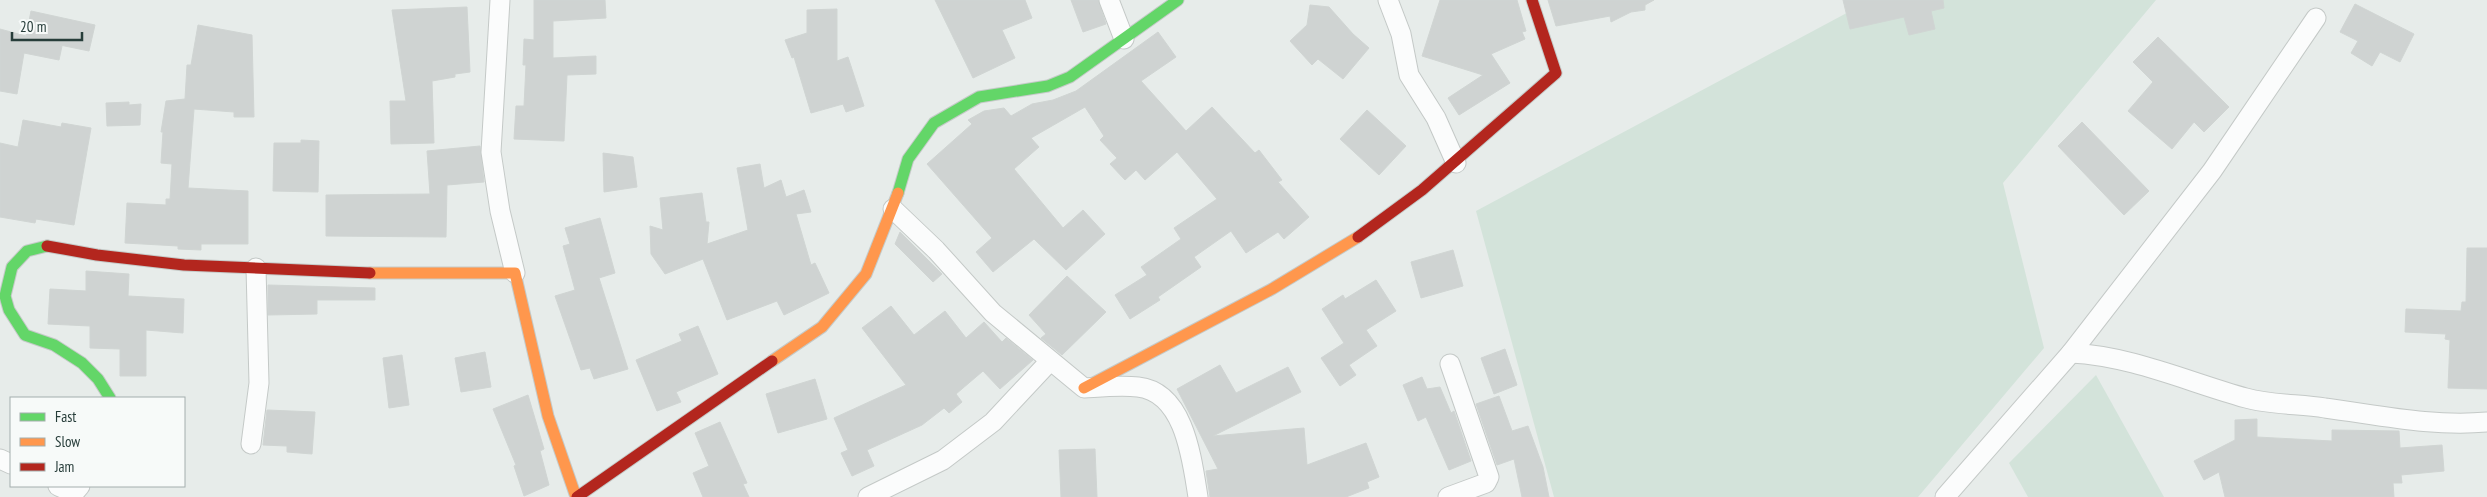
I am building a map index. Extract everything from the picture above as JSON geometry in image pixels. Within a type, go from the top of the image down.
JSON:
[{"type":"street","points":[[500,0],[491,152],[500,211],[548,416],[577,497],[725,392],[822,327],[866,274],[893,209],[908,159],[934,124],[954,110],[979,97],[1048,86],[1070,77],[1178,0]]},
{"type":"street","points":[[1109,0],[1124,40]]},
{"type":"street","points":[[1388,0],[1401,34],[1409,75],[1436,118],[1456,163]]},
{"type":"street","points":[[1084,388],[1127,368],[1241,307],[1350,243],[1402,206],[1456,163],[1556,73],[1532,0]]},
{"type":"street","points":[[1945,497],[2071,353],[2212,171],[2316,18]]},
{"type":"street","points":[[893,209],[936,250],[994,313],[1050,362],[1084,388],[1139,387],[1162,396],[1184,427],[1192,459],[1198,497]]},
{"type":"street","points":[[110,397],[103,383],[84,364],[44,340],[24,334],[13,318],[5,297],[10,268],[22,254],[35,247],[61,248],[97,255],[184,265],[344,272],[515,273]]},
{"type":"street","points":[[251,444],[259,383],[256,268]]},
{"type":"street","points":[[2071,353],[2097,354],[2131,362],[2249,399],[2327,408],[2403,421],[2487,422]]},
{"type":"street","points":[[868,497],[943,460],[993,422],[1050,362]]},
{"type":"street","points":[[1448,497],[1486,483],[1489,477],[1450,364]]},
{"type":"shaded area","points":[[1871,0],[2156,0],[2003,183],[2044,348],[1918,497],[1554,497],[1476,211]]},
{"type":"shaded area","points":[[2096,375],[2164,497],[2028,497],[2009,463]]},
{"type":"building","points":[[534,0],[605,0],[606,18],[553,21],[553,58],[596,56],[596,74],[567,75],[564,141],[514,139],[516,106],[524,106],[526,65],[523,65],[524,39],[534,40]]},
{"type":"building","points":[[935,0],[1025,0],[1032,18],[1002,30],[1015,58],[973,78]]},
{"type":"building","points":[[1071,0],[1098,0],[1106,24],[1083,32]]},
{"type":"building","points":[[1440,0],[1517,0],[1526,31],[1522,32],[1525,39],[1491,54],[1510,83],[1459,115],[1448,98],[1483,75],[1422,56]]},
{"type":"building","points":[[1548,0],[1654,0],[1645,5],[1645,10],[1631,12],[1611,22],[1610,16],[1556,26]]},
{"type":"building","points":[[1843,0],[1943,0],[1944,8],[1931,11],[1935,29],[1909,35],[1904,17],[1850,29]]},
{"type":"building","points":[[2355,4],[2414,34],[2400,62],[2380,52],[2372,66],[2351,53],[2358,41],[2340,32]]},
{"type":"building","points":[[1310,5],[1329,7],[1353,34],[1369,48],[1343,79],[1318,59],[1312,65],[1290,41],[1307,25]]},
{"type":"building","points":[[467,7],[470,72],[455,74],[455,77],[432,81],[434,143],[391,144],[390,101],[406,101],[392,10]]},
{"type":"building","points":[[837,9],[837,61],[848,57],[864,106],[846,112],[843,104],[811,113],[794,57],[792,58],[785,40],[807,33],[807,10]]},
{"type":"building","points":[[31,11],[95,25],[89,51],[60,45],[62,46],[59,60],[24,53],[17,94],[0,91],[0,29],[26,36]]},
{"type":"building","points":[[198,25],[252,35],[254,117],[234,117],[234,112],[194,109],[188,188],[248,191],[248,244],[201,244],[201,250],[178,249],[178,246],[125,243],[127,203],[166,205],[166,199],[170,199],[172,164],[161,163],[163,132],[161,132],[166,101],[185,99],[187,65],[191,65]]},
{"type":"building","points":[[1158,32],[1176,57],[1141,81],[1186,131],[1212,107],[1255,153],[1259,150],[1282,180],[1278,182],[1309,217],[1284,239],[1278,232],[1246,253],[1231,231],[1194,257],[1201,267],[1158,297],[1160,300],[1130,319],[1115,295],[1147,275],[1141,267],[1181,239],[1174,228],[1217,199],[1177,152],[1145,180],[1136,170],[1125,180],[1110,164],[1117,158],[1100,140],[1104,136],[1085,107],[1031,138],[1039,147],[1014,169],[1063,228],[1083,210],[1105,234],[1066,270],[1034,239],[993,272],[976,252],[992,238],[927,164],[972,124],[968,120],[984,111],[1004,108],[1011,116],[1032,104],[1053,100],[1076,91]]},
{"type":"building","points":[[2158,37],[2229,107],[2204,132],[2194,122],[2172,149],[2128,111],[2153,82],[2133,62]]},
{"type":"building","points":[[129,102],[129,105],[141,104],[140,125],[107,126],[106,103]]},
{"type":"building","points":[[1367,110],[1406,146],[1379,175],[1340,139]]},
{"type":"building","points":[[23,120],[61,127],[62,123],[91,128],[74,225],[36,219],[35,223],[0,217],[0,143],[18,147]]},
{"type":"building","points":[[2082,122],[2149,191],[2124,215],[2058,146]]},
{"type":"building","points":[[301,140],[319,141],[318,192],[273,191],[274,143],[301,143]]},
{"type":"building","points":[[480,146],[484,182],[447,185],[446,237],[326,236],[326,195],[430,194],[427,151]]},
{"type":"building","points":[[603,153],[633,157],[637,187],[604,192]]},
{"type":"building","points":[[760,164],[764,188],[781,180],[786,197],[804,190],[811,212],[796,214],[811,265],[815,263],[829,293],[784,315],[777,301],[727,320],[703,259],[665,274],[651,254],[650,226],[663,230],[660,198],[702,193],[706,222],[709,222],[707,244],[748,230],[737,168]]},
{"type":"building","points":[[600,218],[615,273],[599,278],[628,369],[594,379],[590,368],[581,370],[555,296],[575,290],[563,246],[570,244],[565,228]]},
{"type":"building","points":[[900,232],[942,274],[933,282],[895,244]]},
{"type":"building","points":[[2467,248],[2487,248],[2487,389],[2448,388],[2450,340],[2445,339],[2446,334],[2405,332],[2406,309],[2461,311],[2462,302],[2466,302]]},
{"type":"building","points":[[1453,250],[1463,286],[1421,298],[1411,262]]},
{"type":"building","points":[[86,271],[129,274],[128,296],[184,299],[183,333],[146,330],[146,376],[120,376],[120,349],[90,348],[90,326],[48,324],[50,289],[86,291]]},
{"type":"building","points":[[1067,276],[1106,312],[1062,355],[1041,338],[1046,334],[1029,315]]},
{"type":"building","points":[[1376,280],[1396,311],[1366,330],[1377,346],[1349,365],[1356,375],[1340,386],[1321,358],[1344,343],[1322,309],[1343,295],[1345,299]]},
{"type":"building","points":[[268,285],[375,288],[375,300],[317,300],[317,314],[268,315]]},
{"type":"building","points":[[891,306],[914,335],[945,311],[966,338],[984,322],[1002,342],[1006,338],[1033,360],[1000,389],[983,371],[956,394],[962,402],[949,413],[944,408],[922,425],[867,450],[874,466],[852,476],[841,453],[848,450],[834,418],[906,385],[862,328]]},
{"type":"building","points":[[698,326],[718,374],[676,392],[681,402],[657,411],[636,360],[682,341],[679,334]]},
{"type":"building","points":[[1505,349],[1517,385],[1494,394],[1481,358]]},
{"type":"building","points":[[485,352],[491,387],[461,392],[455,358]]},
{"type":"building","points":[[402,355],[409,405],[389,408],[383,358]]},
{"type":"building","points":[[1220,365],[1236,393],[1288,367],[1301,392],[1213,436],[1304,428],[1307,465],[1366,443],[1379,477],[1367,482],[1369,488],[1346,497],[1210,497],[1206,471],[1218,469],[1177,389]]},
{"type":"building","points":[[1422,377],[1427,389],[1440,387],[1451,413],[1454,411],[1471,461],[1449,470],[1426,417],[1418,421],[1403,385]]},
{"type":"building","points":[[815,379],[827,419],[778,433],[766,394]]},
{"type":"building","points":[[528,395],[544,449],[540,451],[549,485],[524,496],[514,466],[516,465],[493,409]]},
{"type":"building","points":[[1499,396],[1512,431],[1528,426],[1543,467],[1549,497],[1522,497],[1514,459],[1497,465],[1476,404]]},
{"type":"building","points":[[267,410],[315,412],[312,454],[287,452],[287,446],[263,445]]},
{"type":"building","points":[[2257,419],[2257,437],[2332,441],[2332,430],[2399,431],[2400,448],[2442,445],[2444,471],[2401,475],[2402,483],[2393,483],[2394,497],[2225,497],[2219,472],[2204,480],[2194,461],[2235,440],[2235,420]]},
{"type":"building","points":[[720,422],[747,483],[743,484],[749,497],[703,497],[693,473],[709,466],[695,433]]},
{"type":"building","points":[[1095,449],[1097,497],[1061,497],[1059,450]]},
{"type":"traffic: fast","points":[[898,193],[908,159],[934,123],[979,97],[1048,86],[1070,77],[1178,0]]},
{"type":"traffic: fast","points":[[47,246],[27,251],[12,267],[5,296],[9,310],[25,335],[54,345],[82,363],[98,379],[109,397]]},
{"type":"traffic: slow","points":[[772,361],[822,327],[866,274],[898,193]]},
{"type":"traffic: slow","points":[[1084,388],[1272,289],[1358,237]]},
{"type":"traffic: slow","points":[[370,273],[515,273],[548,416],[576,497]]},
{"type":"traffic: jam","points":[[1358,237],[1422,190],[1556,73],[1532,0]]},
{"type":"traffic: jam","points":[[47,246],[97,255],[184,265],[370,273]]},
{"type":"traffic: jam","points":[[577,497],[772,361]]}]
